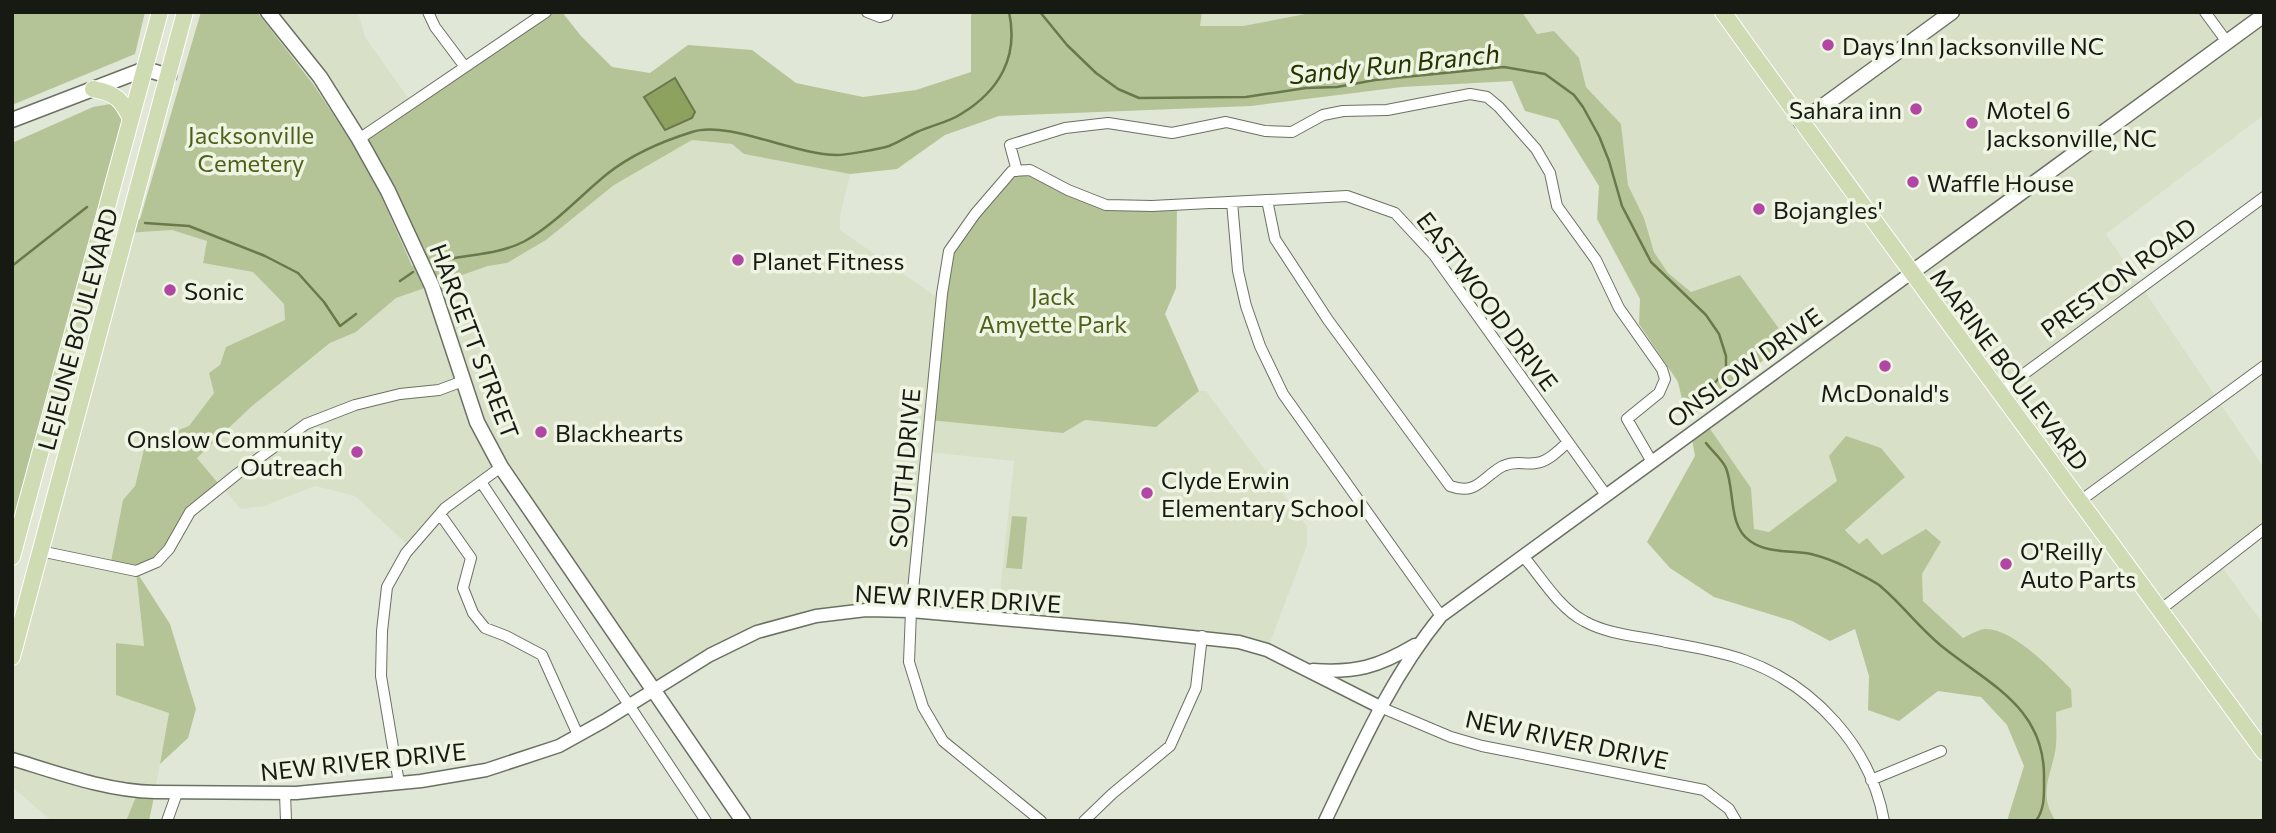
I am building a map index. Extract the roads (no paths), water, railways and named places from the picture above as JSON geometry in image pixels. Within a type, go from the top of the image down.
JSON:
[{"type":"main road","name":"LEJEUNE BOULEVARD","points":[[12,557],[160,12]]},
{"type":"main road","name":"LEJEUNE BOULEVARD","points":[[12,657],[185,12]]},
{"type":"main road","name":"HARGETT STREET","points":[[268,12],[320,77],[388,191],[432,286],[477,422],[501,467],[538,525],[654,688],[743,821]]},
{"type":"main road","name":"MARINE BOULEVARD","points":[[1723,12],[1998,393],[2264,752]]},
{"type":"main road","points":[[1801,122],[1952,12]]},
{"type":"main road","name":"ONSLOW DRIVE","points":[[1911,273],[2264,15]]},
{"type":"main road","points":[[12,120],[145,69],[169,76]]},
{"type":"main road","points":[[93,89],[106,92],[122,101],[131,119]]},
{"type":"main road","points":[[27,503],[25,536],[40,551]]},
{"type":"street","points":[[428,12],[435,27],[465,66]]},
{"type":"street","points":[[359,139],[546,12]]},
{"type":"street","points":[[867,12],[880,17],[888,12]]},
{"type":"street","points":[[2205,12],[2227,42]]},
{"type":"street","points":[[1015,171],[1010,145],[1065,128],[1108,123],[1172,133],[1226,122],[1265,131],[1292,132],[1323,115],[1343,111],[1387,110],[1470,94],[1487,97],[1536,149],[1550,173],[1557,206],[1596,260],[1619,308],[1662,369],[1665,379],[1659,393],[1627,419],[1652,462]]},
{"type":"street","name":"EASTWOOD DRIVE","points":[[1015,171],[1030,170],[1068,190],[1106,205],[1152,206],[1346,196],[1395,213],[1434,255],[1606,495]]},
{"type":"street","name":"SOUTH DRIVE","points":[[1015,171],[975,215],[949,251],[942,294],[911,611],[909,662],[923,707],[943,741],[1041,821]]},
{"type":"street","name":"PRESTON ROAD","points":[[1998,393],[2264,197]]},
{"type":"street","points":[[1267,200],[1275,239],[1328,320],[1450,486],[1462,491],[1476,486],[1503,467],[1521,461],[1536,463],[1551,456],[1568,442]]},
{"type":"street","points":[[1232,202],[1238,271],[1246,306],[1260,346],[1283,394],[1441,616]]},
{"type":"street","name":"ONSLOW DRIVE","points":[[1325,821],[1380,707],[1418,643],[1441,616],[1911,273]]},
{"type":"street","points":[[2080,501],[2264,366]]},
{"type":"street","points":[[40,551],[136,571],[156,562],[169,549],[190,512],[306,424],[355,405],[400,394],[439,390],[463,381]]},
{"type":"street","points":[[399,783],[381,676],[387,587],[407,553],[440,514],[501,467]]},
{"type":"street","points":[[481,482],[706,821]]},
{"type":"street","points":[[440,514],[471,558],[463,588],[473,612],[485,628],[542,655],[578,735]]},
{"type":"street","points":[[2160,610],[2264,530]]},
{"type":"street","points":[[1523,556],[1567,609],[1584,621],[1612,632],[1742,659],[1793,684],[1823,707],[1856,749],[1871,780],[1884,821]]},
{"type":"street","name":"NEW RIVER DRIVE","points":[[12,759],[138,792],[177,793],[285,793],[399,783],[486,770],[559,746],[711,654],[772,627],[816,616],[866,610],[911,611],[1202,636],[1240,642],[1267,650],[1380,707],[1451,737],[1482,746],[1704,790],[1729,809],[1736,821]]},
{"type":"street","points":[[1084,821],[1170,746],[1196,688],[1202,636]]},
{"type":"street","points":[[1305,669],[1338,672],[1367,669],[1391,660],[1418,643]]},
{"type":"street","points":[[1871,780],[1941,751]]},
{"type":"street","points":[[167,821],[177,793]]},
{"type":"street","points":[[285,793],[286,821]]},
{"type":"waterway","points":[[432,263],[491,252],[525,241],[557,218],[616,167],[648,149],[692,132],[724,131],[801,150],[837,155],[889,146],[950,120],[986,95],[1003,71],[1011,44],[1009,12]]},
{"type":"waterway","name":"Sandy Run Branch","points":[[1040,12],[1067,45],[1096,73],[1118,89],[1139,98],[1246,97],[1504,67],[1545,74],[1574,95],[1583,107],[1609,161],[1622,206],[1651,262],[1706,315],[1719,334],[1726,356],[1726,370],[1692,409]]},
{"type":"waterway","points":[[12,266],[87,207]]},
{"type":"waterway","points":[[145,223],[189,226],[265,256],[298,273],[324,302],[340,326],[356,314]]},
{"type":"waterway","points":[[400,281],[413,272]]},
{"type":"waterway","name":"Sandy Run Branch","points":[[1706,443],[1726,468],[1735,517],[1738,526],[1750,541],[1772,550],[1811,554],[1842,565],[1875,582],[1935,641],[2013,702],[2036,735],[2042,756],[2043,801],[2036,821]]},
{"type":"place","name":"Days Inn Jacksonville NC","points":[[1828,45]]},
{"type":"place","name":"Sahara inn","points":[[1916,109]]},
{"type":"place","name":"Motel 6 Jacksonville, NC","points":[[1972,123]]},
{"type":"place","name":"Waffle House","points":[[1913,182]]},
{"type":"place","name":"Bojangles'","points":[[1759,209]]},
{"type":"place","name":"Planet Fitness","points":[[738,260]]},
{"type":"place","name":"Sonic","points":[[170,290]]},
{"type":"place","name":"McDonald's","points":[[1885,366]]},
{"type":"place","name":"Blackhearts","points":[[541,432]]},
{"type":"place","name":"Onslow Community Outreach","points":[[357,452]]},
{"type":"place","name":"Clyde Erwin Elementary School","points":[[1147,493]]},
{"type":"place","name":"O'Reilly Auto Parts","points":[[2006,564]]},
{"type":"park label","name":"Jacksonville Cemetery","points":[[251,148]]},
{"type":"park label","name":"Jack Amyette Park","points":[[1053,309]]}]
